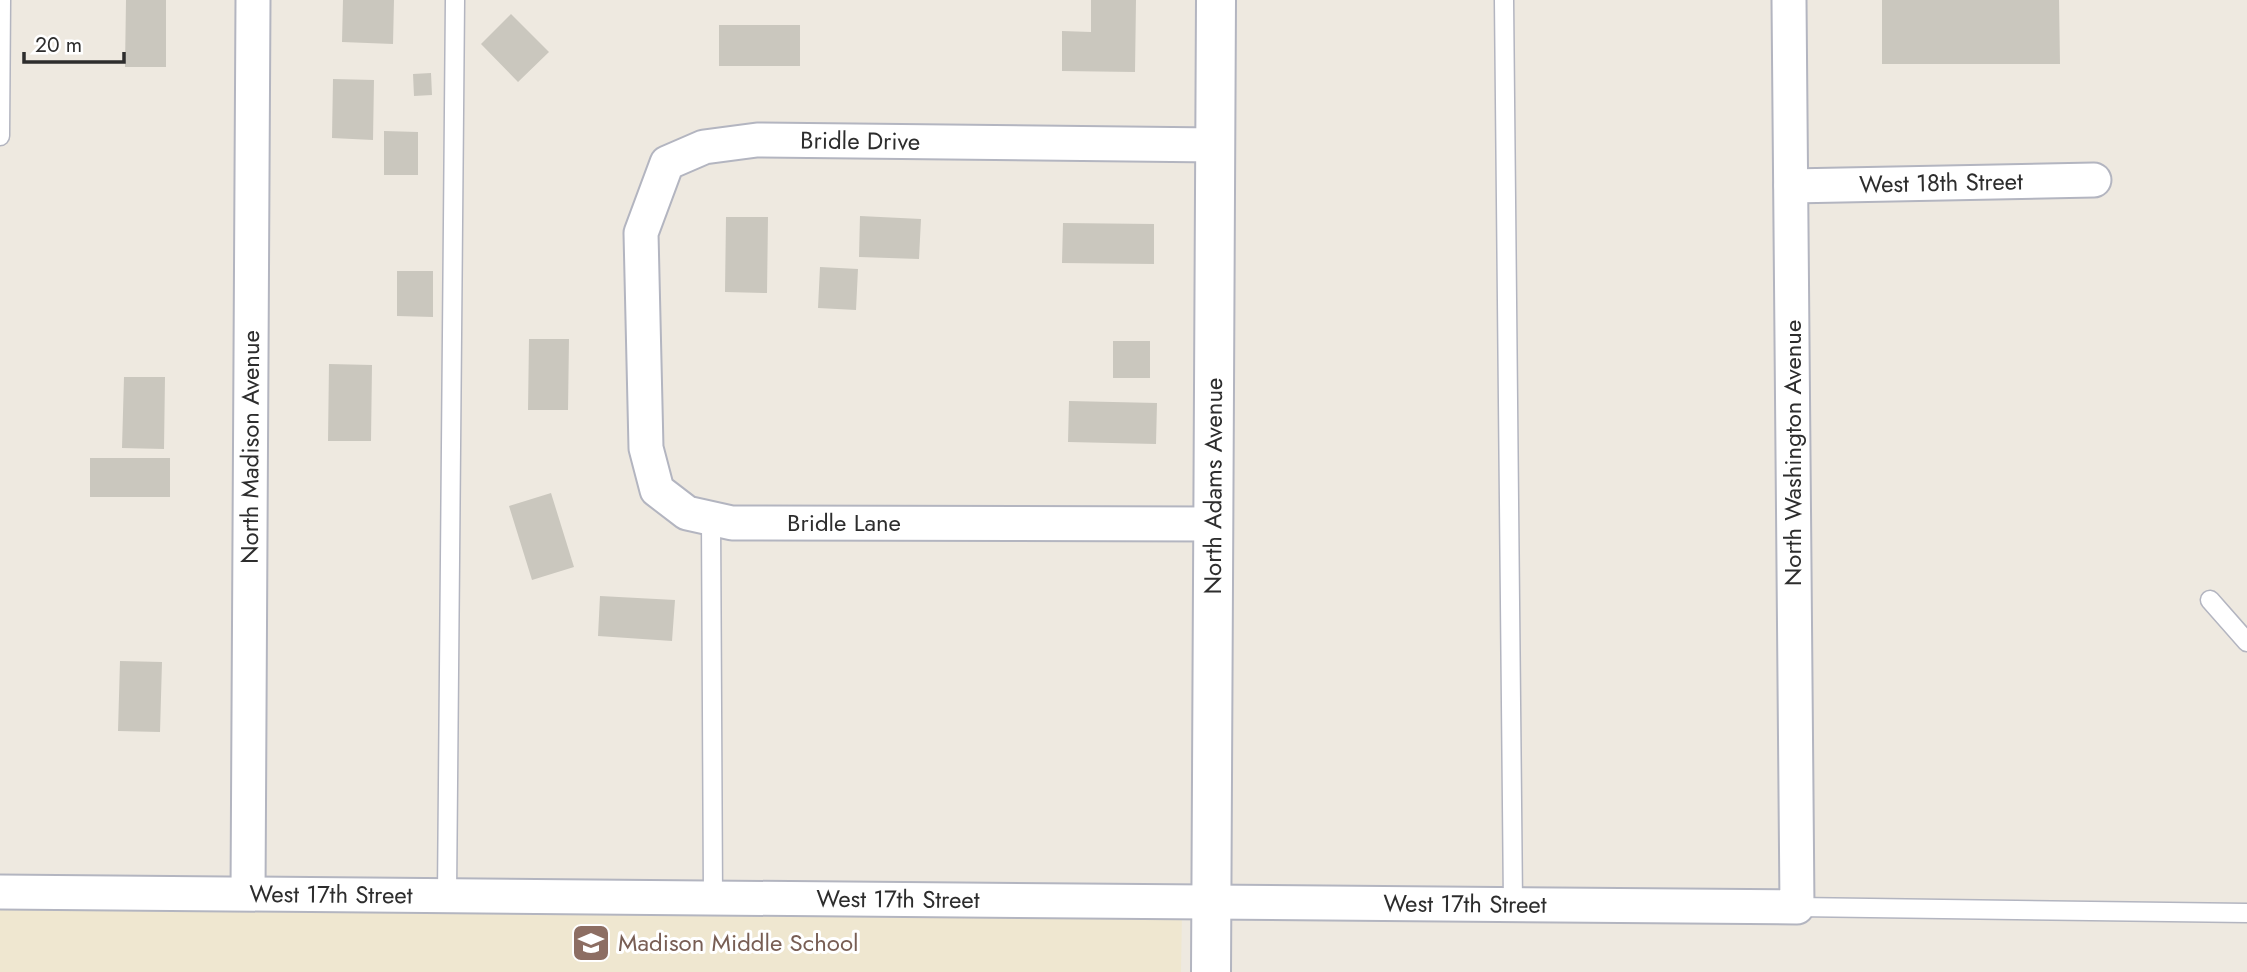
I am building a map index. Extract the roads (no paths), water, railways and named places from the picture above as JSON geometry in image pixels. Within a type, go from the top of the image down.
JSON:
[{"type":"street","name":"North Madison Avenue","points":[[248,893],[253,0]]},
{"type":"street","name":"North Adams Avenue","points":[[1211,972],[1216,0]]},
{"type":"street","name":"North Washington Avenue","points":[[1789,0],[1797,907]]},
{"type":"street","name":"Bridle Drive","points":[[643,317],[641,233],[667,163],[704,147],[757,140],[1216,145]]},
{"type":"street","name":"West 18th Street","points":[[1791,186],[2094,180]]},
{"type":"street","name":"Bridle Lane","points":[[643,317],[646,447],[657,490],[687,513],[733,523],[1213,524]]},
{"type":"street","name":"West 17th Street","points":[[0,892],[1797,907]]},
{"type":"lane","points":[[0,136],[1,0]]},
{"type":"lane","points":[[447,895],[455,0]]},
{"type":"lane","points":[[1504,0],[1513,904]]},
{"type":"lane","points":[[711,518],[713,898]]},
{"type":"lane","points":[[2210,600],[2247,642]]},
{"type":"lane","points":[[1797,907],[2247,913]]},
{"type":"place","name":"Madison Middle School","points":[[591,943]]}]
